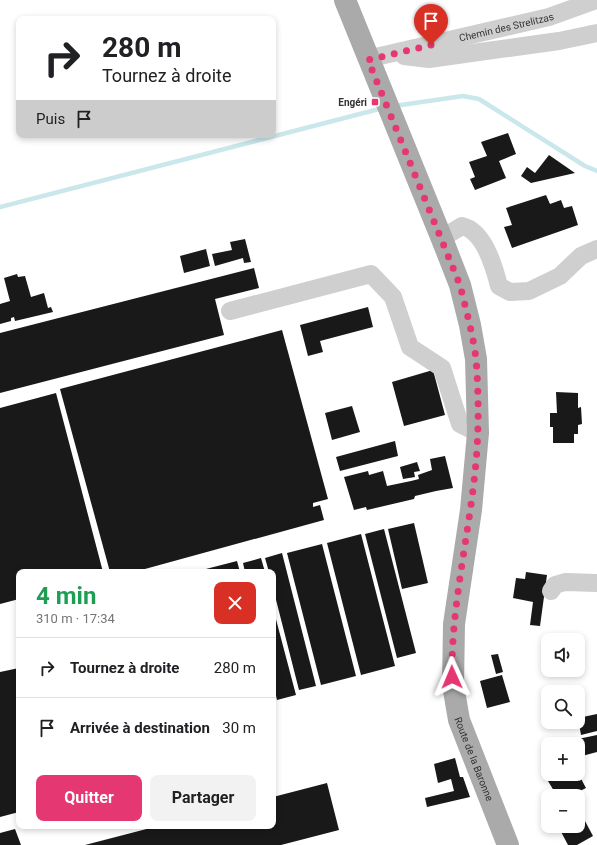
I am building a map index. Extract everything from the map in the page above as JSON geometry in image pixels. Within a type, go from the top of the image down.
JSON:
[{"type":"main road","name":"Route de la Baronne","points":[[345,0],[383,97],[442,238],[460,285],[470,324],[476,359],[478,432],[472,502],[454,624],[453,686],[459,720],[508,845]]},
{"type":"street","name":"Chemin des Strelitzas","points":[[368,60],[549,17],[596,0]]},
{"type":"street","points":[[391,55],[429,59],[559,41],[597,32]]},
{"type":"street","points":[[442,238],[462,226],[470,228],[483,244],[496,273],[499,286],[510,292],[529,291],[560,276],[581,256],[597,248]]},
{"type":"street","points":[[230,311],[371,274],[394,297],[410,348],[442,368],[460,424],[478,432]]},
{"type":"street","points":[[551,591],[554,585],[565,582],[597,582]]},
{"type":"building","points":[[508,133],[516,154],[499,161],[506,178],[475,190],[470,179],[475,177],[469,162],[487,156],[481,142]]},
{"type":"building","points":[[549,155],[575,173],[531,183],[521,176],[527,167],[535,173]]},
{"type":"building","points":[[546,195],[550,204],[561,200],[564,208],[572,206],[578,225],[512,248],[504,227],[512,225],[506,208]]},
{"type":"building","points":[[245,239],[251,262],[244,263],[243,258],[215,266],[212,254],[232,250],[230,242]]},
{"type":"building","points":[[206,249],[210,266],[184,273],[180,256]]},
{"type":"building","points":[[254,268],[259,288],[215,299],[224,335],[0,393],[0,333]]},
{"type":"building","points":[[17,274],[18,277],[25,276],[31,297],[44,293],[48,308],[51,307],[53,312],[15,321],[14,317],[11,318],[11,321],[0,324],[0,304],[10,301],[4,278]]},
{"type":"building","points":[[368,307],[373,327],[320,341],[323,352],[308,356],[300,325]]},
{"type":"building","points":[[282,330],[328,499],[313,503],[313,507],[320,505],[324,520],[145,569],[109,569],[60,389]]},
{"type":"building","points":[[433,370],[445,415],[404,426],[392,382]]},
{"type":"building","points":[[556,392],[578,393],[578,408],[581,407],[582,424],[578,425],[578,434],[574,434],[574,443],[553,443],[553,427],[550,427],[550,413],[557,413]]},
{"type":"building","points":[[56,393],[102,569],[16,569],[16,600],[0,604],[0,408]]},
{"type":"building","points":[[352,406],[360,432],[332,440],[325,413]]},
{"type":"building","points":[[395,441],[398,456],[340,471],[336,457]]},
{"type":"building","points":[[445,456],[453,488],[415,496],[414,499],[367,510],[366,507],[354,510],[344,477],[368,471],[369,475],[383,471],[387,486],[419,479],[418,475],[432,470],[430,459]]},
{"type":"building","points":[[417,462],[420,471],[414,472],[415,477],[403,479],[400,467]]},
{"type":"building","points":[[414,523],[428,583],[402,589],[388,529]]},
{"type":"building","points":[[384,529],[416,653],[397,658],[365,534]]},
{"type":"building","points":[[361,534],[395,666],[361,675],[327,543]]},
{"type":"building","points":[[322,544],[356,676],[321,685],[287,553]]},
{"type":"building","points":[[282,553],[316,686],[299,690],[276,600],[276,569],[268,569],[265,558]]},
{"type":"building","points":[[261,558],[264,569],[244,569],[243,563]]},
{"type":"building","points":[[237,561],[239,569],[206,569]]},
{"type":"building","points":[[526,572],[547,575],[540,626],[530,625],[533,602],[513,598],[516,578],[525,579]]},
{"type":"building","points":[[276,619],[296,695],[277,700],[276,696]]},
{"type":"building","points":[[498,654],[503,672],[496,674],[491,655]]},
{"type":"building","points":[[16,669],[16,813],[0,817],[0,672]]},
{"type":"building","points":[[502,675],[510,702],[487,708],[480,681]]},
{"type":"building","points":[[597,714],[597,731],[581,735],[580,729],[585,729],[585,717]]},
{"type":"building","points":[[597,735],[597,752],[585,755],[585,738]]},
{"type":"building","points":[[455,758],[460,777],[463,777],[470,797],[427,807],[425,798],[454,791],[451,779],[438,783],[434,764]]},
{"type":"building","points":[[548,781],[582,781],[586,788],[584,789],[553,789]]},
{"type":"building","points":[[327,783],[339,830],[281,845],[85,845],[146,829],[276,829],[276,796]]},
{"type":"building","points":[[585,821],[593,836],[577,845],[568,845],[562,833],[585,833]]},
{"type":"building","points":[[15,829],[21,845],[0,845],[0,833]]},
{"type":"waterway","points":[[394,106],[463,96],[479,99],[585,166],[597,171]]},
{"type":"waterway","points":[[276,136],[383,108]]},
{"type":"waterway","points":[[0,207],[267,138]]},
{"type":"place","name":"Engéri","points":[[375,102]]},
{"type":"route","points":[[431,45],[368,60],[460,285],[470,324],[476,359],[478,432],[471,510],[454,624],[452,677]]}]
